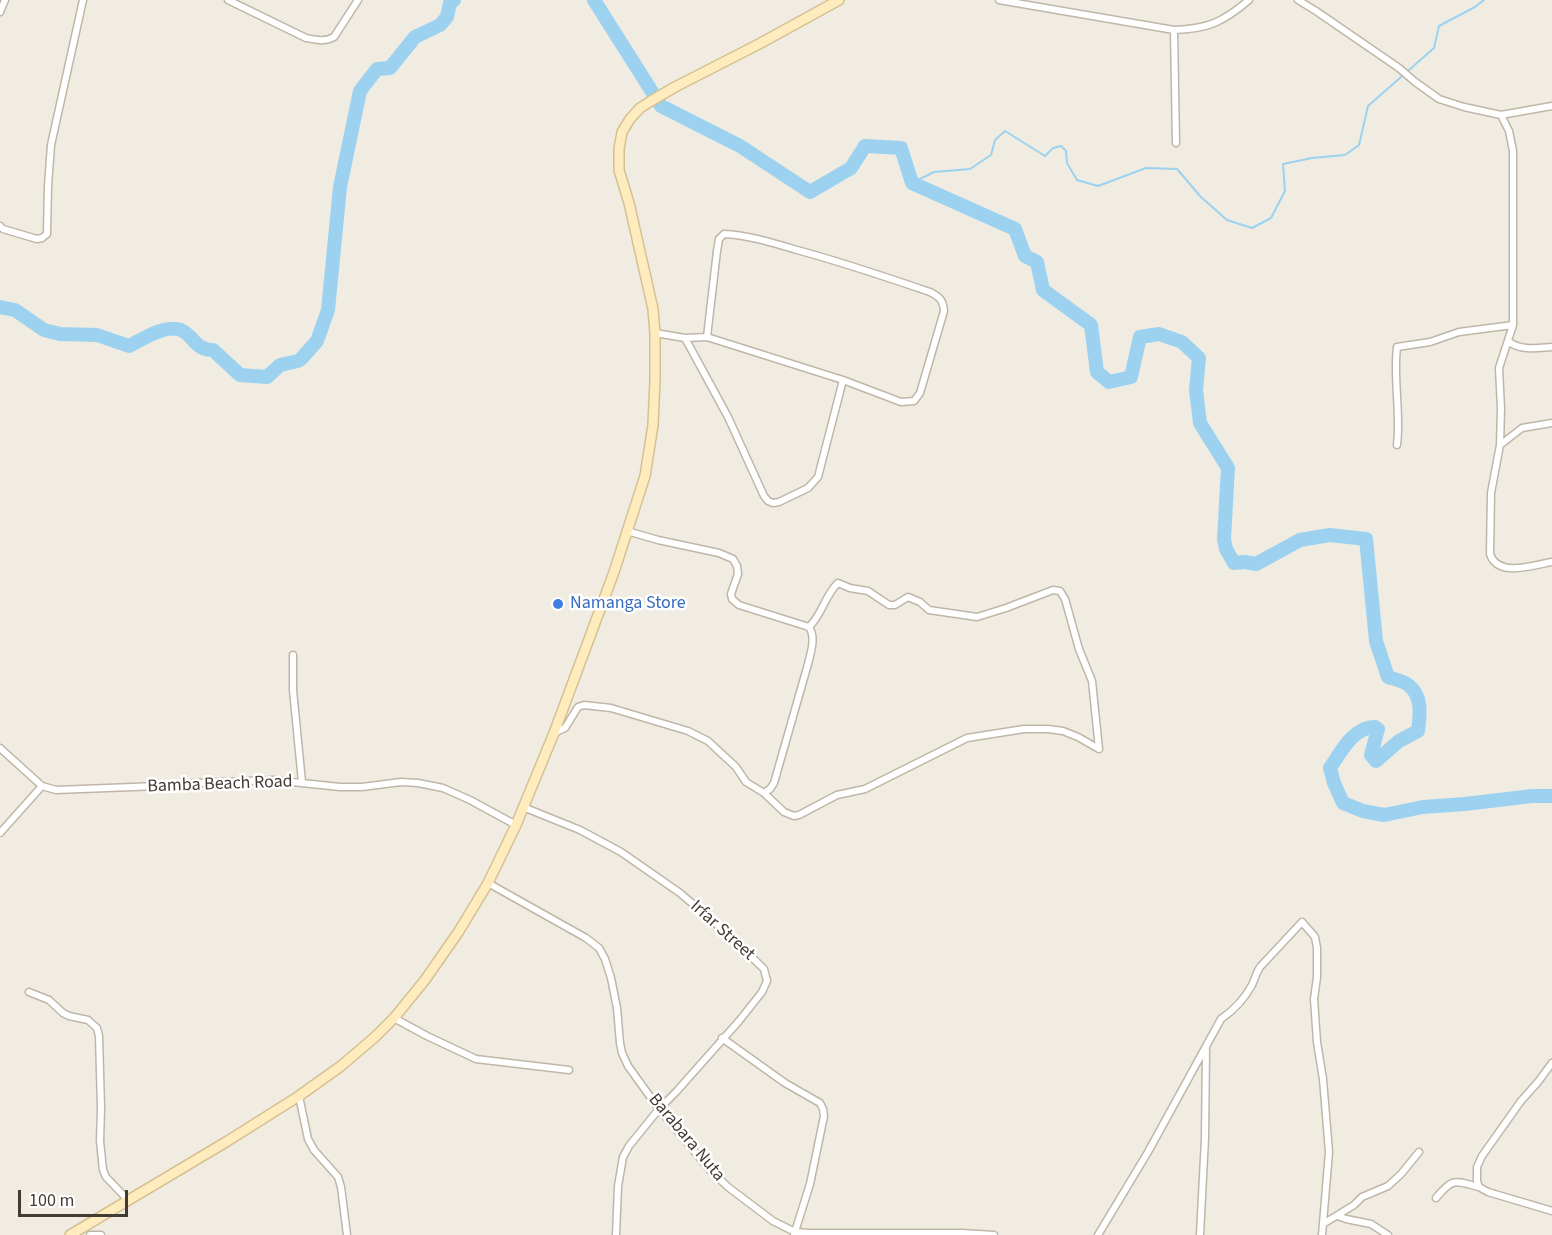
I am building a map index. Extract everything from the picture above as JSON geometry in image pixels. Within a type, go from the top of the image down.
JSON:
[{"type":"main road","points":[[70,1235],[299,1096],[341,1066],[394,1018],[431,972],[459,931],[488,883],[516,825],[554,733],[614,572],[645,476],[652,425],[655,333],[650,298],[629,203],[619,170],[622,132],[640,108],[651,101],[838,0]]},
{"type":"street","points":[[0,12],[5,0]]},
{"type":"street","points":[[0,226],[3,229],[37,239],[47,234],[51,145],[82,0]]},
{"type":"street","points":[[228,0],[306,38],[329,40],[334,37],[358,0]]},
{"type":"street","points":[[999,0],[1174,30],[1195,30],[1207,27],[1221,21],[1249,0]]},
{"type":"street","points":[[1298,0],[1399,68],[1439,99],[1501,115],[1552,106]]},
{"type":"street","points":[[1174,30],[1176,143]]},
{"type":"street","points":[[1501,115],[1509,131],[1513,151],[1513,325],[1499,368],[1500,445],[1491,493],[1490,554],[1492,561],[1500,567],[1552,562]]},
{"type":"street","points":[[655,333],[685,338],[707,337],[843,380],[901,402],[914,401],[920,393],[944,311],[944,303],[940,297],[930,292],[845,263],[768,242],[724,234],[719,239],[717,251],[707,337]]},
{"type":"street","points":[[1397,445],[1399,428],[1396,356],[1398,347],[1430,342],[1459,332],[1513,325]]},
{"type":"street","points":[[685,338],[728,417],[764,496],[773,503],[808,488],[818,477],[843,380]]},
{"type":"street","points":[[1509,342],[1522,348],[1552,347]]},
{"type":"street","points":[[1500,445],[1522,428],[1552,423]]},
{"type":"street","points":[[627,531],[718,553],[733,559],[738,574],[731,594],[732,599],[739,605],[809,627],[813,632],[808,664],[774,783],[764,793]]},
{"type":"street","points":[[554,733],[565,728],[578,707],[584,705],[611,708],[688,731],[708,741],[736,767],[746,782],[764,793],[784,812],[794,816],[837,795],[865,789],[968,738],[1024,729],[1063,730],[1099,749],[1092,681],[1079,649],[1065,599],[1060,591],[1053,590],[977,617],[929,610],[920,602],[908,597],[895,605],[890,605],[868,591],[838,583],[832,588],[816,620],[809,627]]},
{"type":"street","points":[[293,655],[293,690],[302,782]]},
{"type":"street","points":[[0,748],[42,786],[0,833]]},
{"type":"street","name":"Bamba Beach Road","points":[[42,786],[56,790],[273,780],[362,787],[401,782],[443,788],[516,825]]},
{"type":"street","name":"Irfar Street","points":[[523,807],[580,830],[621,852],[680,893],[764,969],[767,981],[762,992],[739,1021],[659,1109],[629,1146],[623,1157],[618,1186],[616,1235]]},
{"type":"street","name":"Barabara Nuta","points":[[488,883],[586,938],[599,948],[611,978],[617,1008],[620,1043],[628,1066],[659,1109],[711,1171],[773,1221],[795,1233],[994,1235]]},
{"type":"street","points":[[1098,1235],[1148,1152],[1221,1019],[1235,1009],[1252,984],[1256,972],[1302,922],[1314,937],[1317,948],[1314,999],[1329,1152],[1322,1235]]},
{"type":"street","points":[[29,992],[49,1000],[69,1016],[88,1020],[97,1028],[103,1170],[106,1177],[128,1200]]},
{"type":"street","points":[[394,1018],[476,1059],[569,1070]]},
{"type":"street","points":[[722,1038],[785,1083],[820,1103],[823,1109],[824,1116],[810,1184],[795,1233]]},
{"type":"street","points":[[1200,1235],[1205,1138],[1206,1050]]},
{"type":"street","points":[[1479,1188],[1477,1167],[1482,1156],[1521,1101],[1539,1082],[1552,1063]]},
{"type":"street","points":[[299,1096],[308,1139],[314,1150],[338,1177],[347,1235]]},
{"type":"street","points":[[1323,1224],[1354,1205],[1362,1197],[1388,1186],[1419,1152]]},
{"type":"street","points":[[1436,1198],[1446,1185],[1455,1182],[1552,1211]]},
{"type":"street","points":[[1338,1216],[1371,1224],[1388,1235]]},
{"type":"street","points":[[90,1235],[101,1235]]},
{"type":"waterway","points":[[0,307],[15,310],[44,330],[60,334],[97,335],[129,346],[161,331],[181,330],[202,348],[213,350],[240,375],[267,377],[280,365],[301,359],[317,341],[328,310],[340,187],[360,91],[377,69],[390,68],[415,37],[440,25],[447,17],[450,3],[454,0]]},
{"type":"waterway","points":[[594,0],[661,106],[740,146],[810,192],[851,168],[865,146],[901,148],[912,183],[1015,229],[1025,256],[1037,262],[1043,290],[1091,325],[1097,372],[1109,382],[1131,377],[1140,337],[1159,334],[1182,342],[1199,358],[1196,390],[1200,423],[1228,468],[1224,539],[1226,549],[1234,563],[1256,564],[1300,540],[1330,535],[1366,539],[1376,641],[1388,677],[1407,684],[1418,699],[1420,712],[1418,731],[1399,741],[1376,761],[1371,755],[1378,729],[1375,727],[1360,731],[1343,748],[1330,768],[1343,803],[1363,811],[1384,815],[1423,807],[1552,796]]},
{"type":"waterway","points":[[912,183],[934,172],[970,169],[991,155],[995,140],[1005,131],[1045,156],[1053,148],[1061,146],[1066,151],[1067,163],[1077,180],[1098,186],[1146,168],[1177,169],[1201,197],[1227,220],[1252,228],[1271,218],[1285,191],[1283,164],[1345,155],[1359,145],[1368,106],[1434,48],[1439,26],[1484,0]]},
{"type":"place","name":"Namanga Store","points":[[558,604]]}]
